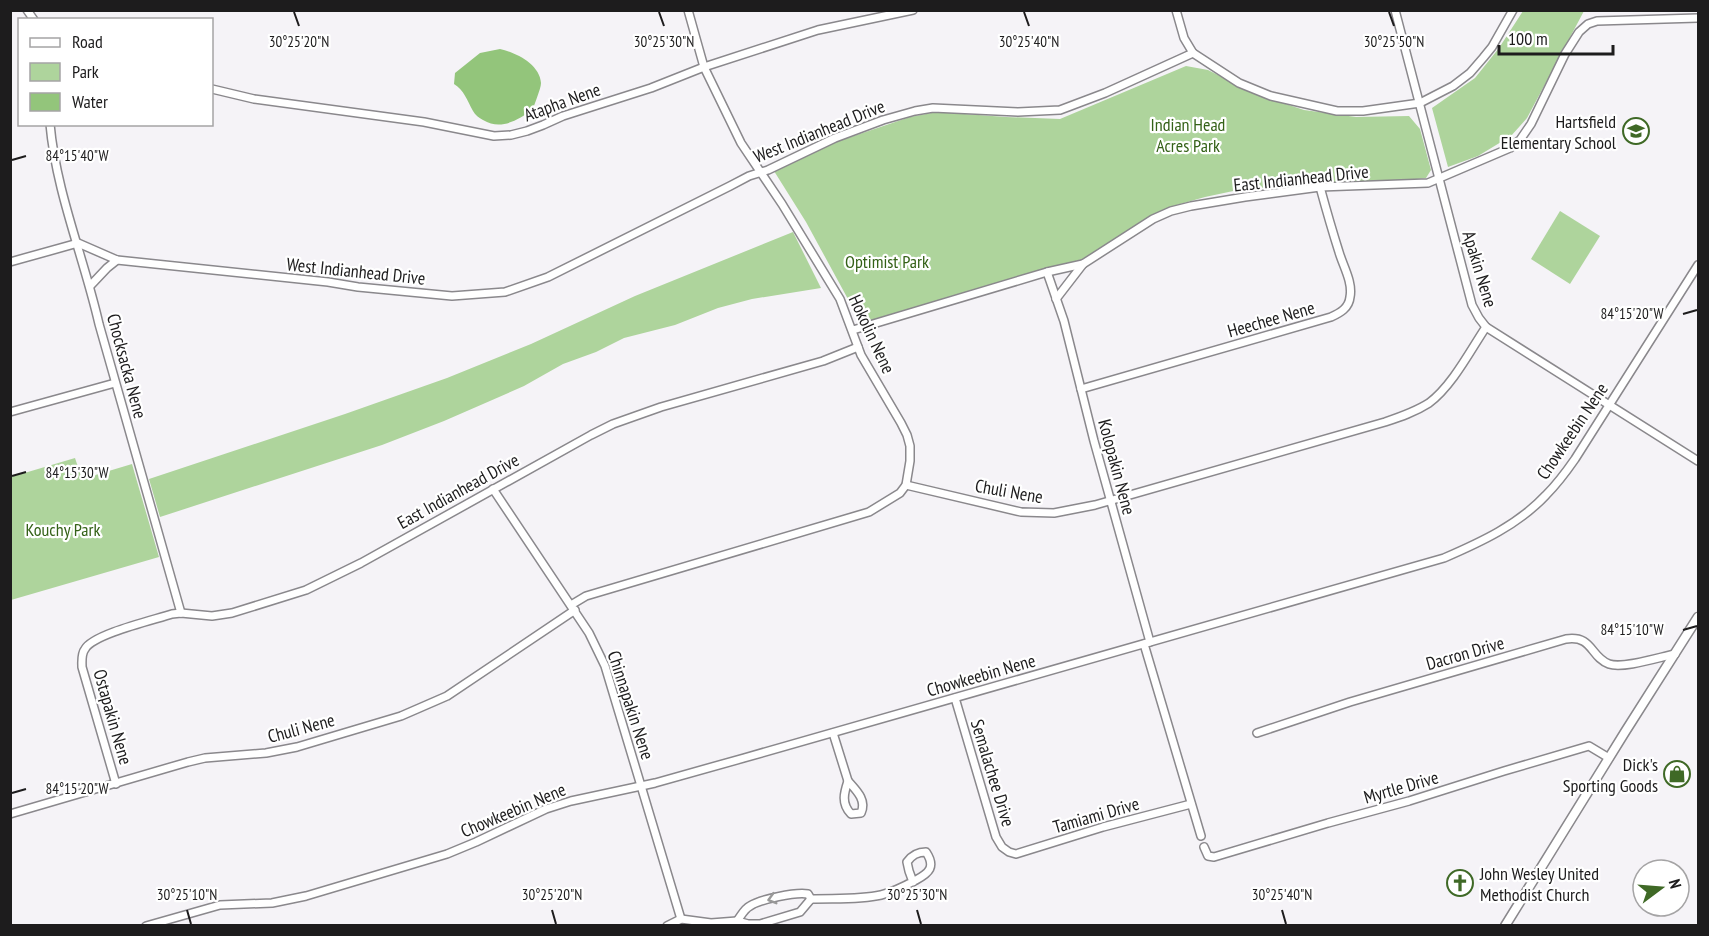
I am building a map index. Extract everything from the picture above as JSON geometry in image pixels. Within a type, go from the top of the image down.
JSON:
[{"type":"street","name":"Hokolin Nene","points":[[688,10],[704,67],[741,143],[782,204],[840,299],[861,355],[902,423],[910,446],[906,485]]},
{"type":"street","name":"Atapha Nene","points":[[213,89],[254,99],[424,122],[494,136],[511,135],[651,88],[704,67],[818,30],[913,10]]},
{"type":"street","points":[[1176,10],[1184,38],[1193,53],[1239,83],[1271,96],[1337,111],[1362,111],[1420,104],[1442,93],[1470,73],[1492,47],[1513,10]]},
{"type":"street","name":"Apakin Nene","points":[[1395,10],[1472,305],[1479,318],[1486,327],[1698,461]]},
{"type":"street","name":"East Indianhead Drive","points":[[853,330],[1047,272],[1083,264],[1152,219],[1171,211],[1234,199],[1320,187],[1428,183],[1510,148],[1520,140],[1531,124],[1565,54],[1579,32],[1588,24],[1597,21],[1698,18]]},
{"type":"street","name":"West Indianhead Drive","points":[[78,243],[117,261],[452,296],[505,292],[548,277],[749,176],[787,162],[835,138],[883,120],[933,108],[1047,112],[1068,108],[1193,53]]},
{"type":"street","name":"Chocksacka Nene","points":[[50,126],[54,160],[181,613]]},
{"type":"street","name":"Heechee Nene","points":[[1081,389],[1331,317],[1341,312],[1351,297],[1350,289],[1320,187]]},
{"type":"street","points":[[10,262],[78,243]]},
{"type":"street","points":[[90,286],[117,261]]},
{"type":"street","points":[[1056,299],[1083,264]]},
{"type":"street","name":"Chowkeebin Nene","points":[[146,926],[220,905],[272,903],[306,896],[447,854],[546,809],[571,801],[641,785],[833,733],[1444,558],[1506,528],[1532,508],[1558,482],[1575,459],[1698,265]]},
{"type":"street","name":"Kolopakin Nene","points":[[1047,272],[1064,321],[1147,643],[1201,836]]},
{"type":"street","name":"Chuli Nene","points":[[10,814],[205,758],[266,753],[297,747],[401,716],[447,696],[573,608],[586,596],[869,512],[900,493],[906,485],[1021,512],[1054,513],[1111,500],[1385,422],[1412,412],[1430,402],[1453,376],[1486,327]]},
{"type":"street","name":"East Indianhead Drive","points":[[82,659],[85,648],[104,635],[172,614],[212,616],[232,613],[306,590],[361,563],[613,424],[661,407],[823,361],[858,346]]},
{"type":"street","points":[[10,412],[115,383]]},
{"type":"street","name":"Chinnapakin Nene","points":[[493,489],[589,633],[605,666],[681,919]]},
{"type":"street","points":[[1505,926],[1698,617]]},
{"type":"street","name":"Dacron Drive","points":[[1257,733],[1350,702],[1566,639],[1584,641],[1603,661],[1619,666],[1675,654]]},
{"type":"street","name":"Ostapakin Nene","points":[[82,659],[82,668],[116,784]]},
{"type":"street","name":"Semalachee Drive","points":[[955,698],[996,837],[1002,847],[1009,852]]},
{"type":"street","points":[[833,733],[848,781]]},
{"type":"street","name":"Myrtle Drive","points":[[1204,847],[1208,856],[1214,857],[1589,746],[1609,758]]},
{"type":"street","name":"Tamiami Drive","points":[[1009,852],[1016,854],[1102,827],[1191,804]]},
{"type":"street","points":[[667,926],[681,919],[760,924],[800,912],[811,899],[876,896],[895,891],[913,882]]},
{"type":"street","points":[[737,921],[751,905],[761,902],[800,892],[808,894],[811,899]]},
{"type":"green space","points":[[1523,11],[1584,11],[1527,118],[1511,136],[1478,156],[1448,167],[1432,108],[1475,78],[1499,48]]},
{"type":"green space","name":"Indian Head Acres Park","points":[[1186,66],[1208,70],[1256,94],[1304,110],[1356,117],[1409,116],[1420,129],[1431,170],[1426,178],[1314,183],[1238,190],[1205,197],[1170,207],[1153,215],[1086,258],[861,323],[806,222],[774,171],[836,142],[910,117],[937,112],[1060,119]]},
{"type":"green space","points":[[1560,211],[1600,236],[1570,284],[1531,259]]},
{"type":"green space","points":[[793,232],[821,288],[752,299],[718,308],[675,325],[624,338],[596,352],[563,364],[524,386],[382,445],[160,517],[149,479],[447,378],[531,344],[635,296]]},
{"type":"green space","name":"Kouchy Park","points":[[75,458],[82,479],[132,464],[159,557],[11,600],[11,477]]},
{"type":"water","points":[[500,49],[526,60],[540,76],[541,83],[533,110],[509,123],[496,124],[476,115],[463,92],[454,84],[455,73],[480,53]]},
{"type":"place","name":"Hartsfield Elementary School","points":[[1636,131]]},
{"type":"place","name":"Dick's Sporting Goods","points":[[1677,774]]},
{"type":"place","name":"John Wesley United Methodist Church","points":[[1460,883]]},
{"type":"park label","name":"Optimist Park","points":[[887,261]]}]
